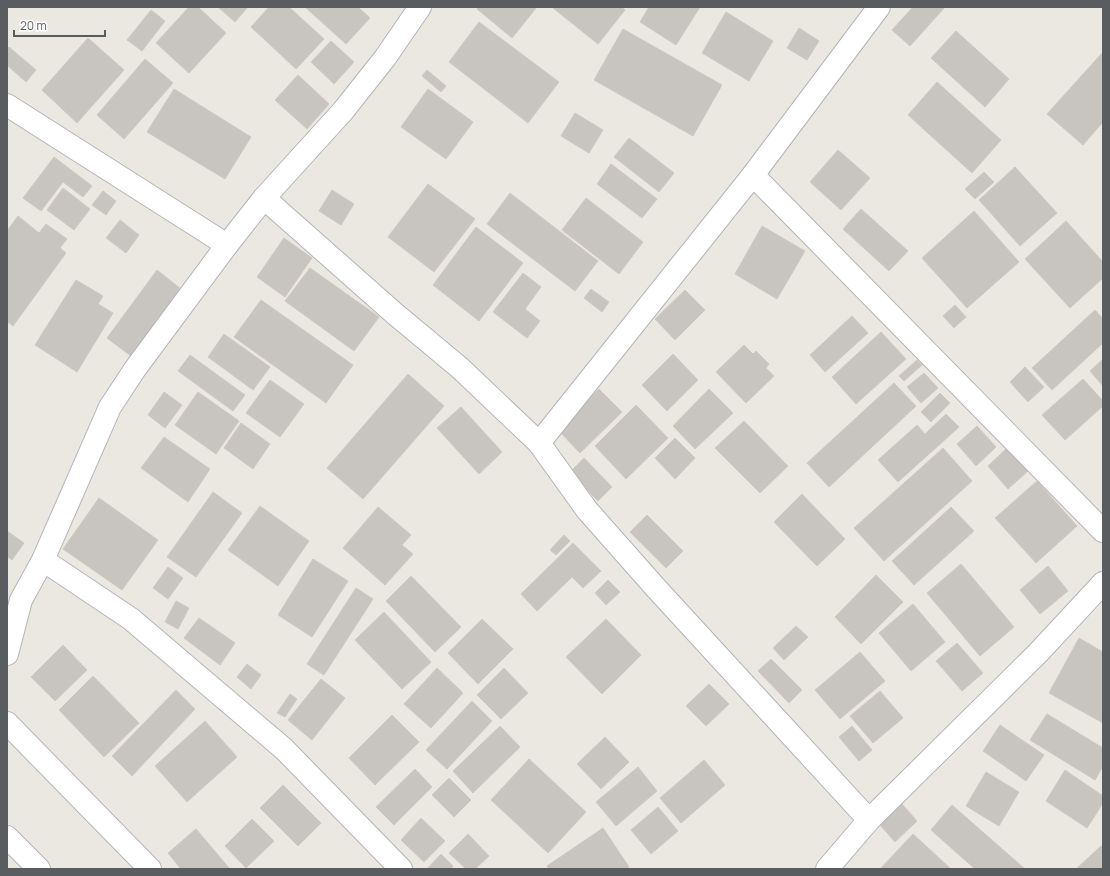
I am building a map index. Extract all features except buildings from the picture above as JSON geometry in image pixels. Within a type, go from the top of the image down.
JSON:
[{"type":"street","points":[[7,654],[14,603],[43,560],[110,407],[135,369],[227,245],[264,198],[352,99],[385,58],[420,7]]},
{"type":"street","points":[[539,443],[753,175],[879,7]]},
{"type":"street","points":[[7,105],[227,245]]},
{"type":"street","points":[[753,175],[1103,531]]},
{"type":"street","points":[[264,198],[394,313],[460,368],[539,443],[587,510],[655,587],[869,820]]},
{"type":"street","points":[[43,560],[131,619],[278,744],[401,869]]},
{"type":"street","points":[[827,869],[869,820],[1038,653],[1103,583]]},
{"type":"street","points":[[7,723],[150,869]]},
{"type":"street","points":[[7,837],[39,869]]}]
